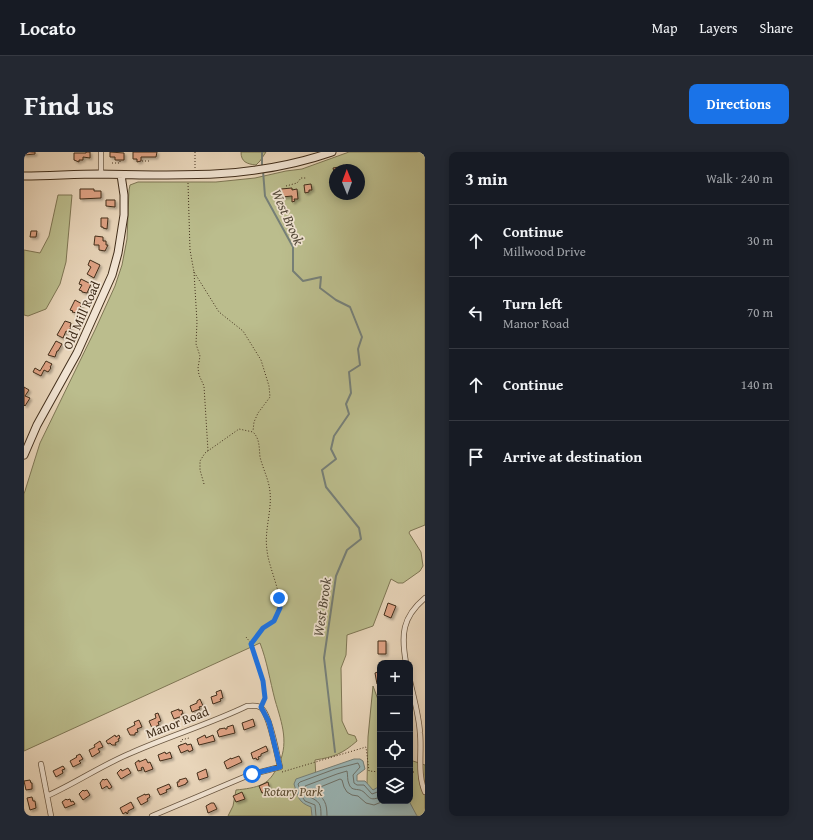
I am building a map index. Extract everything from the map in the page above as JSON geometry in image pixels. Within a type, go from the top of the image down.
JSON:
[{"type":"main road","points":[[24,176],[101,174],[226,174],[263,170],[299,162],[332,152]]},
{"type":"main road","name":"Old Mill Road","points":[[24,455],[37,425],[77,353],[112,275],[118,253],[124,215],[124,195],[121,175]]},
{"type":"street","points":[[101,152],[101,174]]},
{"type":"street","points":[[406,660],[403,640],[407,622],[412,611],[425,598]]},
{"type":"street","points":[[413,696],[419,726],[421,774],[425,792]]},
{"type":"street","name":"Manor Road","points":[[47,796],[112,762],[150,745],[247,706],[253,705],[261,707]]},
{"type":"street","points":[[152,816],[249,775],[280,767],[269,722],[261,707]]},
{"type":"street","points":[[41,764],[51,816]]},
{"type":"path","points":[[195,152],[195,175]]},
{"type":"path","points":[[112,163],[120,163],[120,160]]},
{"type":"path","points":[[142,161],[150,161]]},
{"type":"path","points":[[187,175],[190,250],[194,272],[197,322],[196,344],[200,356],[198,368],[199,375],[204,386],[208,451]]},
{"type":"path","points":[[286,186],[297,183],[301,178],[306,178]]},
{"type":"path","points":[[194,272],[219,312],[243,331],[261,360],[269,386],[270,396],[258,413],[254,422],[253,432]]},
{"type":"path","points":[[204,484],[200,470],[200,461],[205,453],[239,430],[253,432],[257,436],[260,456],[270,494],[266,531],[267,550],[280,608],[274,621],[263,628],[251,644]]},
{"type":"path","points":[[246,637],[251,644],[263,681],[265,698],[261,707]]},
{"type":"path","points":[[182,745],[181,740],[188,738]]},
{"type":"path","points":[[281,773],[366,747],[369,771],[377,772]]},
{"type":"green space","points":[[241,152],[266,152],[256,165],[245,162],[242,158]]},
{"type":"green space","name":"Rotary Park","points":[[349,152],[425,152],[425,525],[410,531],[409,533],[421,552],[423,566],[420,571],[403,583],[398,583],[391,579],[373,626],[347,635],[346,655],[341,668],[342,721],[348,734],[355,736],[357,741],[338,754],[315,760],[318,816],[228,816],[233,806],[236,790],[250,788],[268,781],[277,768],[283,751],[284,734],[267,664],[260,643],[24,751],[24,494],[40,443],[115,286],[122,265],[127,239],[130,185],[138,182],[216,182],[255,178],[302,169]]},
{"type":"green space","points":[[58,195],[72,195],[66,262],[60,284],[46,309],[28,316],[24,315],[24,250],[40,253],[49,236]]},
{"type":"green space","points":[[373,686],[377,697],[377,795],[364,789],[367,784],[368,737]]},
{"type":"green space","points":[[413,761],[425,765],[425,816],[392,816],[391,804],[413,804]]},
{"type":"water","points":[[354,759],[360,759],[363,761],[365,769],[357,775],[357,781],[365,781],[373,790],[377,788],[377,804],[411,804],[417,816],[312,816],[311,807],[303,803],[298,796],[294,784],[296,779]]},
{"type":"building","points":[[24,152],[35,152],[35,154],[24,155]]},
{"type":"building","points":[[90,152],[90,158],[83,157],[83,160],[79,160],[79,162],[74,160],[74,153]]},
{"type":"building","points":[[110,152],[124,153],[124,160],[115,160],[115,157],[110,157]]},
{"type":"building","points":[[133,152],[157,152],[156,157],[141,157],[141,161],[137,162],[137,159],[133,159]]},
{"type":"building","points":[[311,184],[312,190],[305,193],[304,185]]},
{"type":"building","points":[[292,188],[292,190],[297,189],[298,199],[294,199],[295,201],[292,202],[292,196],[282,197],[281,189]]},
{"type":"building","points":[[80,189],[94,189],[94,191],[101,191],[101,198],[80,199]]},
{"type":"building","points":[[106,200],[115,200],[115,207],[106,206]]},
{"type":"building","points":[[101,218],[108,218],[107,229],[101,227]]},
{"type":"building","points":[[31,231],[37,231],[36,237],[30,237]]},
{"type":"building","points":[[95,236],[103,237],[103,241],[106,241],[106,245],[108,245],[105,251],[99,250],[99,245],[94,245]]},
{"type":"building","points":[[90,260],[100,265],[94,278],[87,274],[91,267],[88,265]]},
{"type":"building","points":[[81,279],[91,284],[87,293],[79,290],[82,285],[79,284]]},
{"type":"building","points":[[75,300],[82,304],[77,313],[70,310]]},
{"type":"building","points":[[65,321],[71,323],[71,327],[68,332],[66,331],[63,338],[57,335]]},
{"type":"building","points":[[56,341],[62,344],[55,357],[48,355]]},
{"type":"building","points":[[46,361],[52,364],[48,372],[44,370],[41,376],[33,372],[35,368],[40,371]]},
{"type":"building","points":[[24,387],[29,390],[25,396],[30,398],[25,406],[24,405]]},
{"type":"building","points":[[388,603],[396,606],[391,618],[384,615]]},
{"type":"building","points":[[378,641],[386,641],[386,654],[378,654]]},
{"type":"building","points":[[377,672],[377,684],[375,673]]},
{"type":"building","points":[[221,690],[223,698],[220,699],[221,701],[213,704],[211,697],[217,695],[216,692]]},
{"type":"building","points":[[200,699],[203,706],[192,712],[190,706],[197,703]]},
{"type":"building","points":[[179,709],[179,711],[182,710],[182,716],[174,719],[171,712]]},
{"type":"building","points":[[158,713],[161,721],[158,722],[159,725],[152,728],[149,721],[156,718],[155,714]]},
{"type":"building","points":[[253,719],[255,726],[244,730],[242,723]]},
{"type":"building","points":[[139,720],[142,727],[137,729],[138,732],[135,733],[135,735],[130,735],[127,729],[135,725],[134,722]]},
{"type":"building","points":[[233,725],[235,733],[219,737],[217,731],[219,729],[227,729],[227,727]]},
{"type":"building","points":[[115,735],[116,737],[119,735],[120,738],[118,739],[119,741],[115,743],[116,745],[112,745],[110,743],[108,744],[106,741]]},
{"type":"building","points":[[205,735],[206,738],[213,735],[215,741],[199,745],[197,739]]},
{"type":"building","points":[[100,741],[103,747],[98,749],[100,752],[92,757],[89,750],[95,747],[94,745]]},
{"type":"building","points":[[186,743],[187,745],[191,744],[193,750],[189,752],[188,750],[181,753],[178,746]]},
{"type":"building","points":[[266,746],[268,751],[261,754],[261,756],[258,757],[259,759],[253,759],[251,753]]},
{"type":"building","points":[[165,752],[166,754],[170,752],[172,758],[160,761],[158,755]]},
{"type":"building","points":[[80,754],[83,759],[79,761],[81,763],[73,767],[70,761]]},
{"type":"building","points":[[239,756],[242,762],[227,769],[224,762]]},
{"type":"building","points":[[146,759],[148,763],[150,762],[153,769],[145,772],[143,767],[141,768],[142,770],[138,771],[135,763],[139,760],[139,762]]},
{"type":"building","points":[[63,766],[65,769],[62,770],[63,773],[56,777],[53,771]]},
{"type":"building","points":[[128,768],[131,773],[121,779],[117,773],[121,769],[122,771]]},
{"type":"building","points":[[206,769],[208,777],[199,780],[197,773]]},
{"type":"building","points":[[186,778],[188,782],[178,787],[177,782]]},
{"type":"building","points":[[103,779],[107,779],[112,787],[109,789],[107,786],[102,789],[100,783]]},
{"type":"building","points":[[30,780],[32,783],[32,789],[26,790],[24,781]]},
{"type":"building","points":[[268,782],[270,790],[262,793],[259,786]]},
{"type":"building","points":[[169,784],[171,788],[166,790],[167,792],[160,795],[157,789]]},
{"type":"building","points":[[83,790],[87,790],[90,795],[83,800],[79,794]]},
{"type":"building","points":[[242,792],[245,799],[236,802],[233,796]]},
{"type":"building","points":[[145,794],[149,794],[150,797],[147,799],[148,801],[141,805],[137,798]]},
{"type":"building","points":[[32,797],[33,801],[35,801],[36,808],[30,810],[27,798]]},
{"type":"building","points":[[66,799],[70,799],[71,802],[73,801],[75,804],[65,808],[62,802]]},
{"type":"building","points":[[131,802],[134,808],[128,811],[127,814],[126,812],[123,814],[120,808]]},
{"type":"building","points":[[214,803],[217,809],[208,813],[206,806]]},
{"type":"waterway","name":"West Brook","points":[[262,152],[262,167]]},
{"type":"waterway","name":"West Brook","points":[[263,171],[265,196],[293,247],[293,271],[303,281],[321,277],[320,288],[336,300],[350,307],[362,337],[358,349],[360,365],[349,372],[351,393],[346,404],[349,414],[334,436],[331,449],[336,459],[322,470],[326,487],[359,528],[361,539],[347,550],[336,576],[324,658],[335,752]]},
{"type":"route","points":[[252,774],[280,767],[269,722],[261,707],[265,698],[263,681],[251,644],[263,628],[274,621],[280,608],[279,598]]}]
